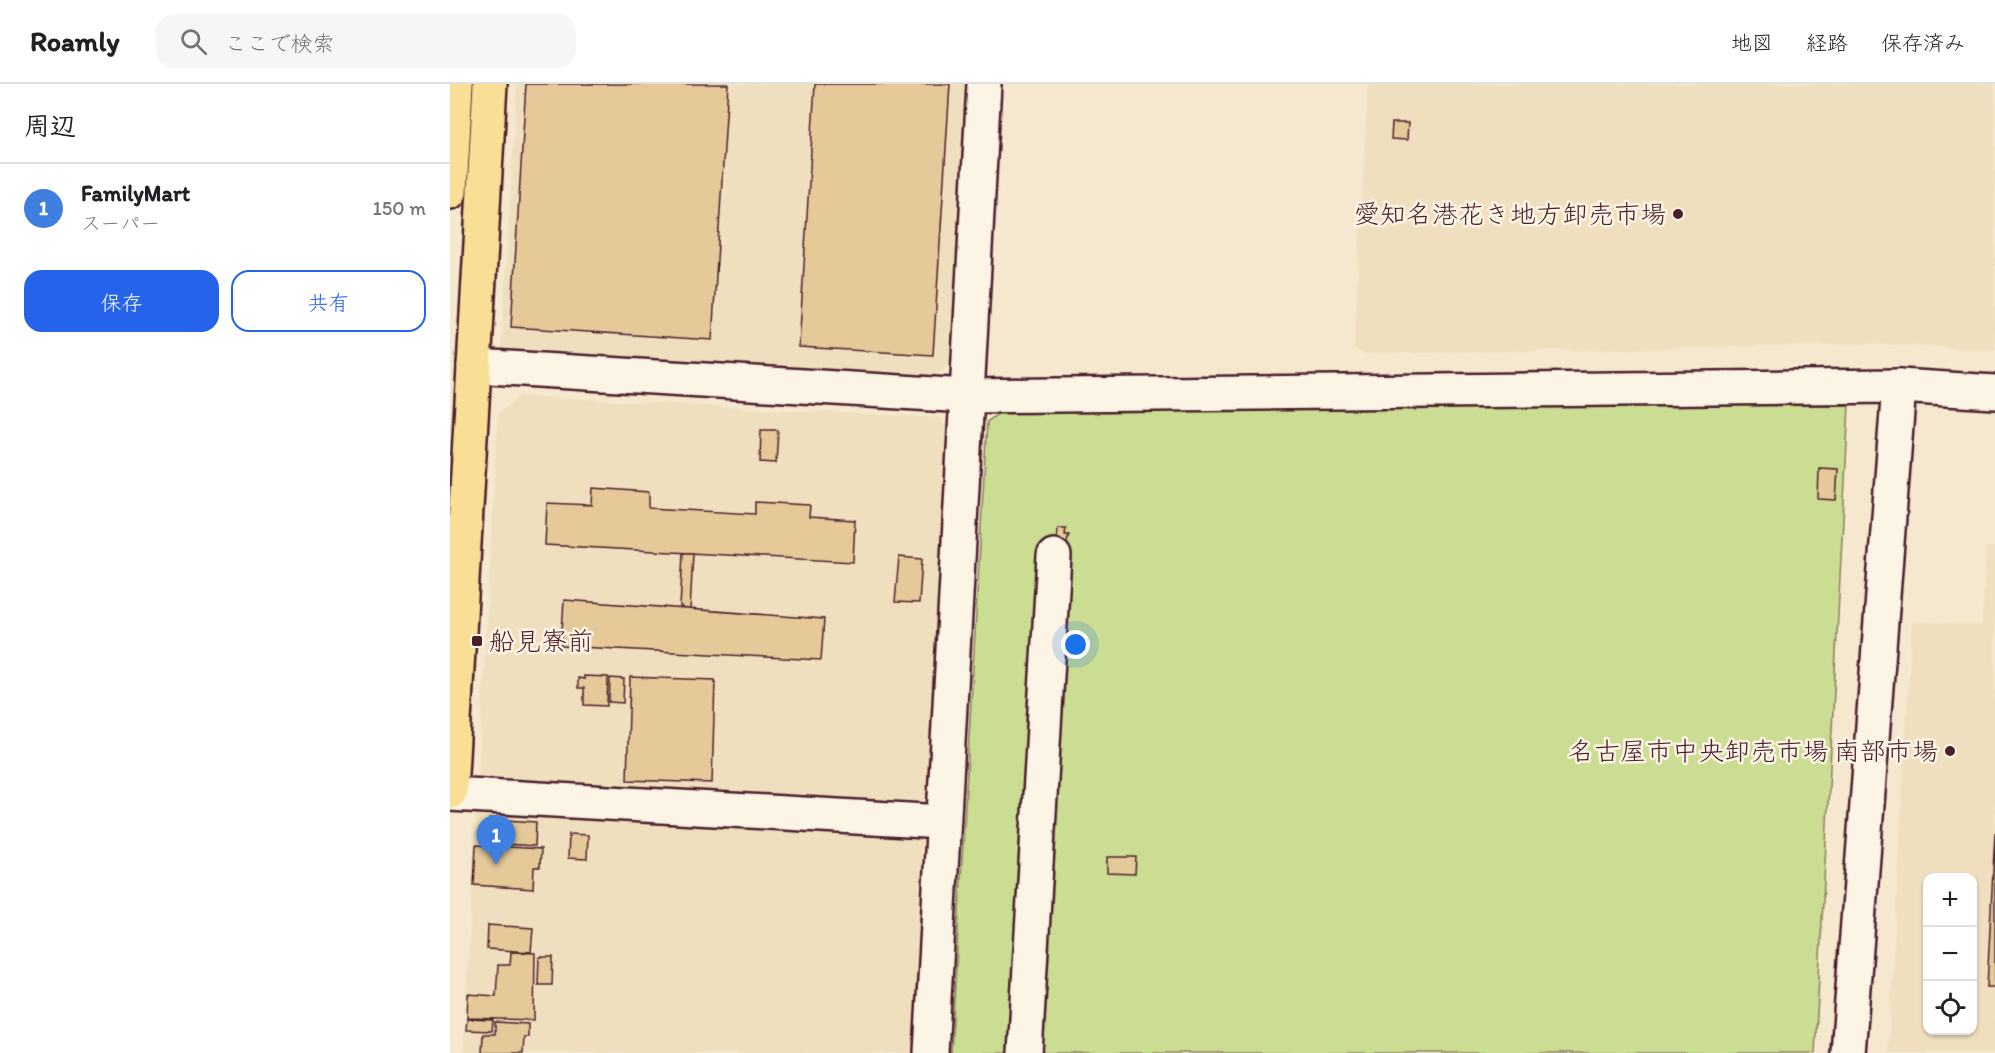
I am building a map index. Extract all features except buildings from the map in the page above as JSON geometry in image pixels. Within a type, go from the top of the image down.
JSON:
[{"type":"main road","points":[[450,192],[456,84]]},
{"type":"main road","points":[[450,793],[490,84]]},
{"type":"street","points":[[931,1053],[984,84]]},
{"type":"street","points":[[474,366],[966,396],[1899,386],[1995,392]]},
{"type":"street","points":[[1848,1053],[1899,386]]},
{"type":"street","points":[[1025,1053],[1054,556]]},
{"type":"street","points":[[450,793],[943,822]]},
{"type":"shaded area","points":[[517,84],[967,84],[951,364],[932,378],[501,349]]},
{"type":"shaded area","name":"愛知名港花き地方卸売市場","points":[[1368,84],[1995,84],[1995,350],[1875,344],[1363,354],[1354,348]]},
{"type":"shaded area","points":[[521,396],[939,418],[948,430],[913,1053],[463,1053],[498,413]]},
{"type":"shaded area","name":"名古屋市中央卸売市場 南部市場","points":[[1986,547],[1995,547],[1995,1053],[1888,1053],[1912,621],[1982,625]]},
{"type":"green space","points":[[1849,405],[1815,1053],[951,1053],[987,422],[1003,410]]},
{"type":"place","name":"愛知名港花き地方卸売市場","points":[[1678,214]]},
{"type":"place","name":"船見寮前","points":[[477,641]]},
{"type":"place","name":"名古屋市中央卸売市場 南部市場","points":[[1950,751]]},
{"type":"place","name":"FamilyMart","points":[[496,865]]}]
